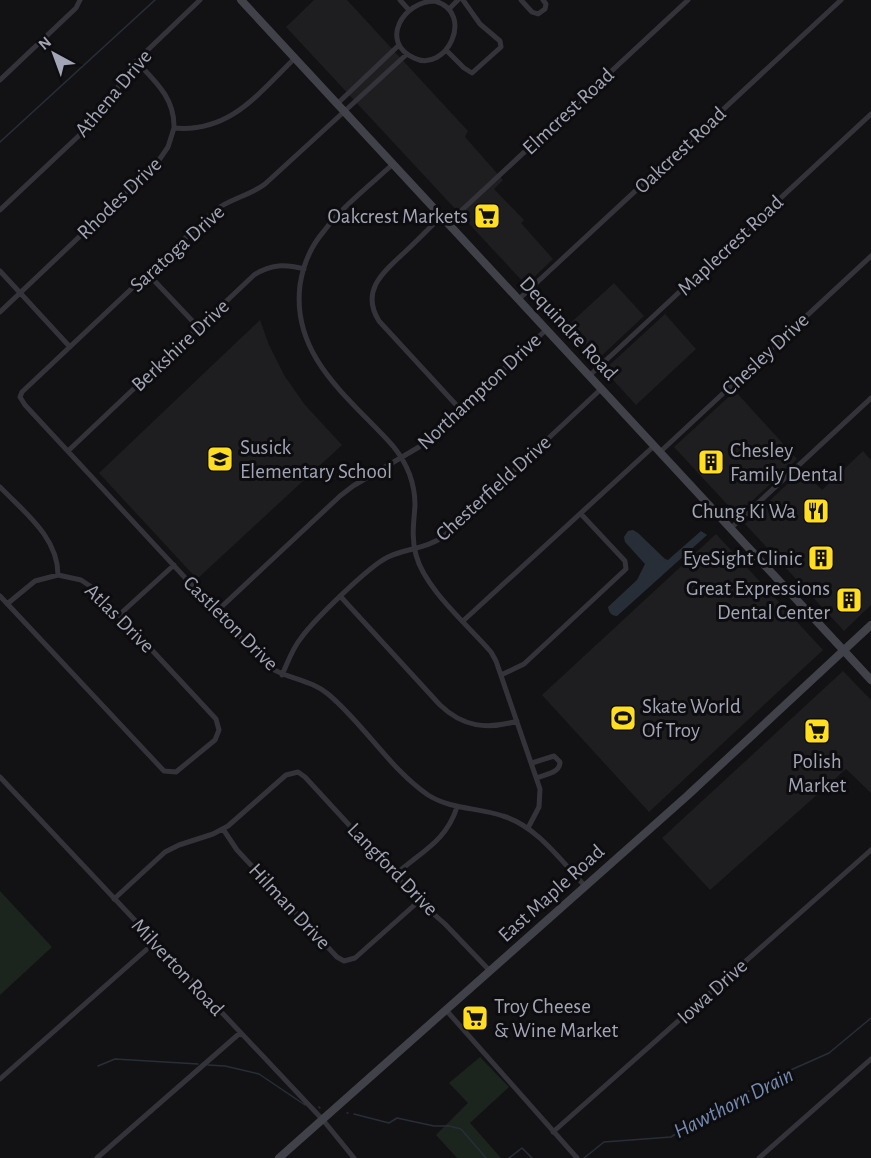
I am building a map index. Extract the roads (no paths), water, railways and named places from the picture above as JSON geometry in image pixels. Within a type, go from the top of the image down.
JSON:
[{"type":"main road","name":"Dequindre Road","points":[[241,0],[871,680]]},
{"type":"main road","name":"East Maple Road","points":[[279,1158],[697,788],[871,625]]},
{"type":"street","points":[[0,80],[76,8],[80,0]]},
{"type":"street","name":"Athena Drive","points":[[0,210],[92,122],[136,61],[200,0]]},
{"type":"street","points":[[400,0],[409,10]]},
{"type":"street","points":[[446,50],[472,73],[501,47],[500,41],[480,24],[460,0],[449,9]]},
{"type":"street","points":[[521,0],[532,12],[538,14],[545,9],[546,4],[543,0]]},
{"type":"street","name":"Elmcrest Road","points":[[448,223],[688,0]]},
{"type":"street","name":"Oakcrest Road","points":[[519,299],[841,0]]},
{"type":"street","points":[[429,1],[439,2],[449,9],[454,18],[455,28],[446,50],[436,58],[424,61],[403,50],[397,27],[409,10],[429,1]]},
{"type":"street","points":[[337,104],[403,50]]},
{"type":"street","name":"Saratoga Drive","points":[[20,397],[22,392],[219,207],[251,194],[265,184],[344,111],[403,50]]},
{"type":"street","points":[[136,61],[160,86],[169,100],[174,128],[203,128],[227,118],[242,107],[295,58]]},
{"type":"street","name":"Maplecrest Road","points":[[589,376],[871,114]]},
{"type":"street","name":"Rhodes Drive","points":[[0,312],[157,163],[168,147],[174,128]]},
{"type":"street","points":[[393,164],[329,224],[314,244],[304,269],[300,310],[308,343],[322,369],[388,440],[402,459],[414,491],[412,533],[414,549],[427,579],[491,652],[532,763],[541,795],[539,807],[528,828]]},
{"type":"street","points":[[442,216],[384,272],[375,286],[372,303],[379,321],[460,409]]},
{"type":"street","name":"Chesley Drive","points":[[463,621],[871,256]]},
{"type":"street","name":"Berkshire Drive","points":[[68,451],[249,280],[263,270],[282,265],[304,269]]},
{"type":"street","points":[[0,271],[70,347]]},
{"type":"street","points":[[148,274],[199,328]]},
{"type":"street","name":"Northampton Drive","points":[[217,611],[340,496],[419,447],[547,329]]},
{"type":"street","name":"Chesterfield Drive","points":[[282,675],[294,648],[305,633],[380,561],[433,543],[444,536],[601,389]]},
{"type":"street","name":"Castleton Drive","points":[[20,397],[266,665],[282,675],[308,682],[327,693],[412,782],[430,796],[457,807],[502,815],[528,828],[586,887]]},
{"type":"street","points":[[730,529],[871,398]]},
{"type":"street","name":"Atlas Drive","points":[[0,487],[48,538],[56,556],[58,575],[75,577],[89,584],[216,719],[219,730],[215,740],[176,772],[168,773],[160,768],[7,603]]},
{"type":"street","points":[[501,675],[524,664],[626,569],[625,561],[580,514]]},
{"type":"street","points":[[119,615],[174,565]]},
{"type":"street","points":[[0,596],[7,603],[35,580],[58,575]]},
{"type":"street","points":[[341,597],[440,705],[453,716],[469,724],[483,727],[500,726],[517,721]]},
{"type":"street","points":[[532,763],[554,756],[561,762],[557,771],[537,778]]},
{"type":"street","name":"Langford Drive","points":[[223,829],[286,775],[294,771],[305,777],[419,901],[446,924],[490,971]]},
{"type":"street","name":"Milverton Road","points":[[0,777],[323,1120],[354,1158]]},
{"type":"street","points":[[395,875],[445,832],[453,820],[457,807]]},
{"type":"street","points":[[114,899],[165,852],[223,829]]},
{"type":"street","name":"Hilman Drive","points":[[223,829],[237,850],[337,957],[344,961],[355,958],[419,901]]},
{"type":"street","name":"Iowa Drive","points":[[553,1132],[871,850]]},
{"type":"street","points":[[0,1079],[155,942]]},
{"type":"street","points":[[446,1010],[577,1158]]},
{"type":"street","points":[[97,1158],[240,1033]]},
{"type":"street","points":[[759,1158],[871,1059]]},
{"type":"waterway","points":[[0,142],[155,0]]},
{"type":"waterway","name":"Hawthorn Drain","points":[[584,1158],[604,1142],[671,1137],[715,1108],[829,1053],[871,1018]]},
{"type":"waterway","name":"Hawthorn Drain","points":[[98,1066],[115,1059],[198,1064]]},
{"type":"waterway","name":"Hawthorn Drain","points":[[208,1065],[225,1066],[259,1074],[305,1105]]},
{"type":"waterway","name":"Hawthorn Drain","points":[[354,1114],[389,1123],[397,1118],[461,1129],[486,1158]]},
{"type":"waterway","name":"Hawthorn Drain","points":[[509,1158],[522,1148],[532,1158]]},
{"type":"place","name":"Oakcrest Markets","points":[[487,216]]},
{"type":"place","name":"Susick Elementary School","points":[[220,459]]},
{"type":"place","name":"Chesley Family Dental","points":[[711,462]]},
{"type":"place","name":"Chung Ki Wa","points":[[816,511]]},
{"type":"place","name":"EyeSight Clinic","points":[[821,558]]},
{"type":"place","name":"Great Expressions Dental Center","points":[[849,600]]},
{"type":"place","name":"Skate World Of Troy","points":[[623,718]]},
{"type":"place","name":"Polish Market","points":[[817,731]]},
{"type":"place","name":"Troy Cheese & Wine Market","points":[[475,1018]]}]
